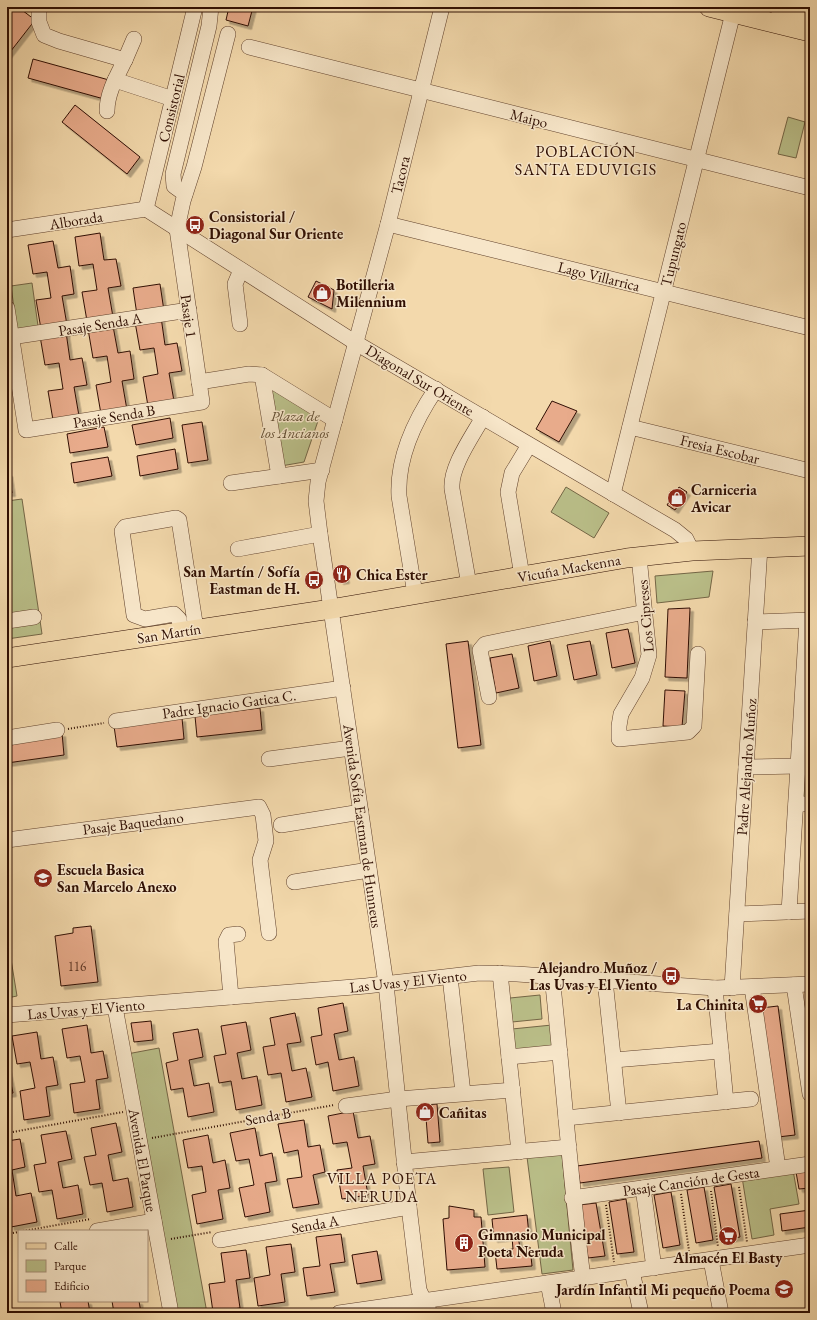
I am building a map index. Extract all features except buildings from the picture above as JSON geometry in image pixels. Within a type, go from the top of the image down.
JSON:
[{"type":"main road","points":[[708,7],[810,32]]},
{"type":"main road","points":[[778,7],[810,15]]},
{"type":"main road","name":"Vicuña Mackenna","points":[[331,609],[639,557],[760,547],[810,546]]},
{"type":"main road","name":"San Martín","points":[[7,658],[331,609]]},
{"type":"street","points":[[39,7],[39,22],[44,35],[59,41],[125,60]]},
{"type":"street","name":"Consistorial","points":[[146,209],[196,7]]},
{"type":"street","points":[[185,194],[174,186],[173,174],[210,26],[211,7]]},
{"type":"street","name":"Tacora","points":[[356,343],[388,224],[442,7]]},
{"type":"street","name":"Tupungato","points":[[613,494],[733,13]]},
{"type":"street","points":[[177,229],[228,34]]},
{"type":"street","points":[[107,111],[107,103],[115,80],[134,39]]},
{"type":"street","name":"Maipo","points":[[249,47],[810,188]]},
{"type":"street","points":[[115,80],[173,99]]},
{"type":"street","name":"Diagonal Sur Oriente","points":[[146,209],[356,343],[681,534],[690,545],[692,552]]},
{"type":"street","name":"Alborada","points":[[7,230],[146,209]]},
{"type":"street","name":"Lago Villarrica","points":[[388,224],[810,328]]},
{"type":"street","name":"Pasaje 1","points":[[177,229],[202,402]]},
{"type":"street","points":[[240,324],[235,284],[241,270]]},
{"type":"street","points":[[7,308],[11,337]]},
{"type":"street","name":"Pasaje Senda A","points":[[11,337],[189,310]]},
{"type":"street","name":"Pasaje Senda B","points":[[11,337],[26,430],[202,402]]},
{"type":"street","name":"Avenida Sofía Eastman de Hunneus","points":[[356,343],[322,470],[316,501],[386,984],[419,1290],[427,1307]]},
{"type":"street","points":[[199,382],[249,374],[262,375],[335,420]]},
{"type":"street","points":[[262,375],[279,476]]},
{"type":"street","points":[[415,594],[399,496],[399,482],[415,422],[436,389]]},
{"type":"street","points":[[469,585],[452,478],[455,468],[483,417]]},
{"type":"street","name":"Fresia Escobar","points":[[630,427],[810,471]]},
{"type":"street","points":[[522,576],[508,492],[512,473],[529,444]]},
{"type":"street","points":[[231,483],[322,470]]},
{"type":"street","points":[[176,518],[179,520],[181,524],[188,630],[174,614],[145,619],[134,615],[122,531],[125,527],[176,518]]},
{"type":"street","points":[[238,549],[320,534]]},
{"type":"street","name":"Padre Alejandro Muñoz","points":[[732,988],[760,547]]},
{"type":"street","name":"Los Cipreses","points":[[639,557],[649,647],[648,663],[642,678],[621,714],[618,726],[618,739],[688,732],[694,726],[698,654]]},
{"type":"street","points":[[489,697],[480,650],[485,644],[645,612]]},
{"type":"street","points":[[7,621],[34,617]]},
{"type":"street","points":[[755,622],[808,620],[805,727],[798,766],[803,804],[789,912]]},
{"type":"street","name":"Padre Ignacio Gatica C.","points":[[116,720],[343,688]]},
{"type":"street","points":[[7,738],[57,730]]},
{"type":"street","points":[[269,759],[352,748]]},
{"type":"street","points":[[746,767],[798,766]]},
{"type":"street","name":"Pasaje Baquedano","points":[[7,840],[259,806],[266,841],[260,860],[269,933]]},
{"type":"street","points":[[281,825],[361,812]]},
{"type":"street","points":[[294,882],[369,870]]},
{"type":"street","points":[[737,914],[810,911]]},
{"type":"street","points":[[230,997],[226,941],[228,935],[238,934]]},
{"type":"street","points":[[500,973],[519,1152]]},
{"type":"street","name":"Las Uvas y El Viento","points":[[7,1015],[386,984],[500,973],[715,988],[810,984]]},
{"type":"street","points":[[552,976],[569,1147],[572,1198],[583,1278]]},
{"type":"street","points":[[450,977],[463,1094]]},
{"type":"street","points":[[605,980],[619,1113]]},
{"type":"street","points":[[794,985],[810,1094]]},
{"type":"street","points":[[752,987],[778,1168]]},
{"type":"street","points":[[715,988],[726,1102]]},
{"type":"street","name":"Avenida El Parque","points":[[115,1007],[171,1313]]},
{"type":"street","points":[[614,1060],[721,1051]]},
{"type":"street","points":[[509,1057],[560,1052]]},
{"type":"street","points":[[346,1106],[398,1098],[513,1090]]},
{"type":"street","points":[[566,1118],[751,1099]]},
{"type":"street","points":[[404,1162],[569,1147]]},
{"type":"street","name":"Pasaje Canción de Gesta","points":[[572,1198],[810,1164]]},
{"type":"street","points":[[643,1188],[654,1268]]},
{"type":"street","name":"Senda A","points":[[220,1240],[409,1207]]},
{"type":"street","points":[[98,1225],[154,1221]]},
{"type":"street","points":[[340,1313],[427,1307],[548,1283],[810,1245]]},
{"type":"street","points":[[716,1259],[721,1313]]},
{"type":"street","points":[[632,1271],[641,1313]]},
{"type":"street","points":[[548,1283],[554,1313]]},
{"type":"path","points":[[57,730],[116,720]]},
{"type":"path","name":"Senda B","points":[[139,1140],[329,1105],[346,1106]]},
{"type":"path","points":[[7,1133],[134,1110]]},
{"type":"path","points":[[738,1174],[749,1254]]},
{"type":"path","points":[[709,1178],[716,1259]]},
{"type":"path","points":[[679,1183],[691,1262]]},
{"type":"path","points":[[604,1194],[616,1273]]},
{"type":"path","points":[[36,1230],[98,1225]]},
{"type":"path","points":[[7,1234],[18,1232]]},
{"type":"green space","points":[[788,117],[805,122],[796,158],[778,154]]},
{"type":"green space","points":[[32,283],[39,333],[18,337],[11,286]]},
{"type":"green space","name":"Plaza de los Ancianos","points":[[266,382],[320,415],[304,462],[281,466]]},
{"type":"green space","points":[[566,487],[609,513],[594,538],[551,512]]},
{"type":"green space","points":[[22,499],[42,634],[7,639],[7,501]]},
{"type":"green space","points":[[713,571],[709,597],[657,603],[655,576]]},
{"type":"green space","points":[[802,733],[810,733],[810,800],[800,801]]},
{"type":"green space","points":[[9,947],[17,996],[7,998],[7,948]]},
{"type":"green space","points":[[540,995],[542,1019],[512,1022],[510,998]]},
{"type":"green space","points":[[552,1025],[554,1050],[515,1054],[512,1029]]},
{"type":"green space","points":[[159,1048],[207,1313],[175,1313],[127,1054]]},
{"type":"green space","points":[[562,1154],[573,1270],[542,1274],[527,1157]]},
{"type":"green space","points":[[509,1167],[514,1212],[488,1215],[483,1169]]},
{"type":"green space","points":[[793,1170],[799,1204],[770,1209],[774,1235],[752,1239],[742,1177]]},
{"type":"place","name":"Consistorial / Diagonal Sur Oriente","points":[[195,225]]},
{"type":"place","name":"Botilleria Milennium","points":[[322,293]]},
{"type":"place","name":"Carniceria Avicar","points":[[677,498]]},
{"type":"place","name":"Chica Ester","points":[[342,574]]},
{"type":"place","name":"San Martín / Sofía Eastman de H.","points":[[314,580]]},
{"type":"place","name":"Escuela Basica San Marcelo Anexo","points":[[43,878]]},
{"type":"place","name":"Alejandro Muñoz / Las Uvas y El Viento","points":[[671,976]]},
{"type":"place","name":"La Chinita","points":[[758,1004]]},
{"type":"place","name":"Cañitas","points":[[425,1112]]},
{"type":"place","name":"Almacén El Basty","points":[[728,1236]]},
{"type":"place","name":"Gimnasio Municipal Poeta Neruda","points":[[464,1243]]},
{"type":"place","name":"Jardín Infantil Mi pequeño Poema","points":[[784,1289]]},
{"type":"district","name":"POBLACIÓN SANTA EDUVIGIS","points":[[586,160]]},
{"type":"district","name":"VILLA POETA NERUDA","points":[[382,1187]]}]
